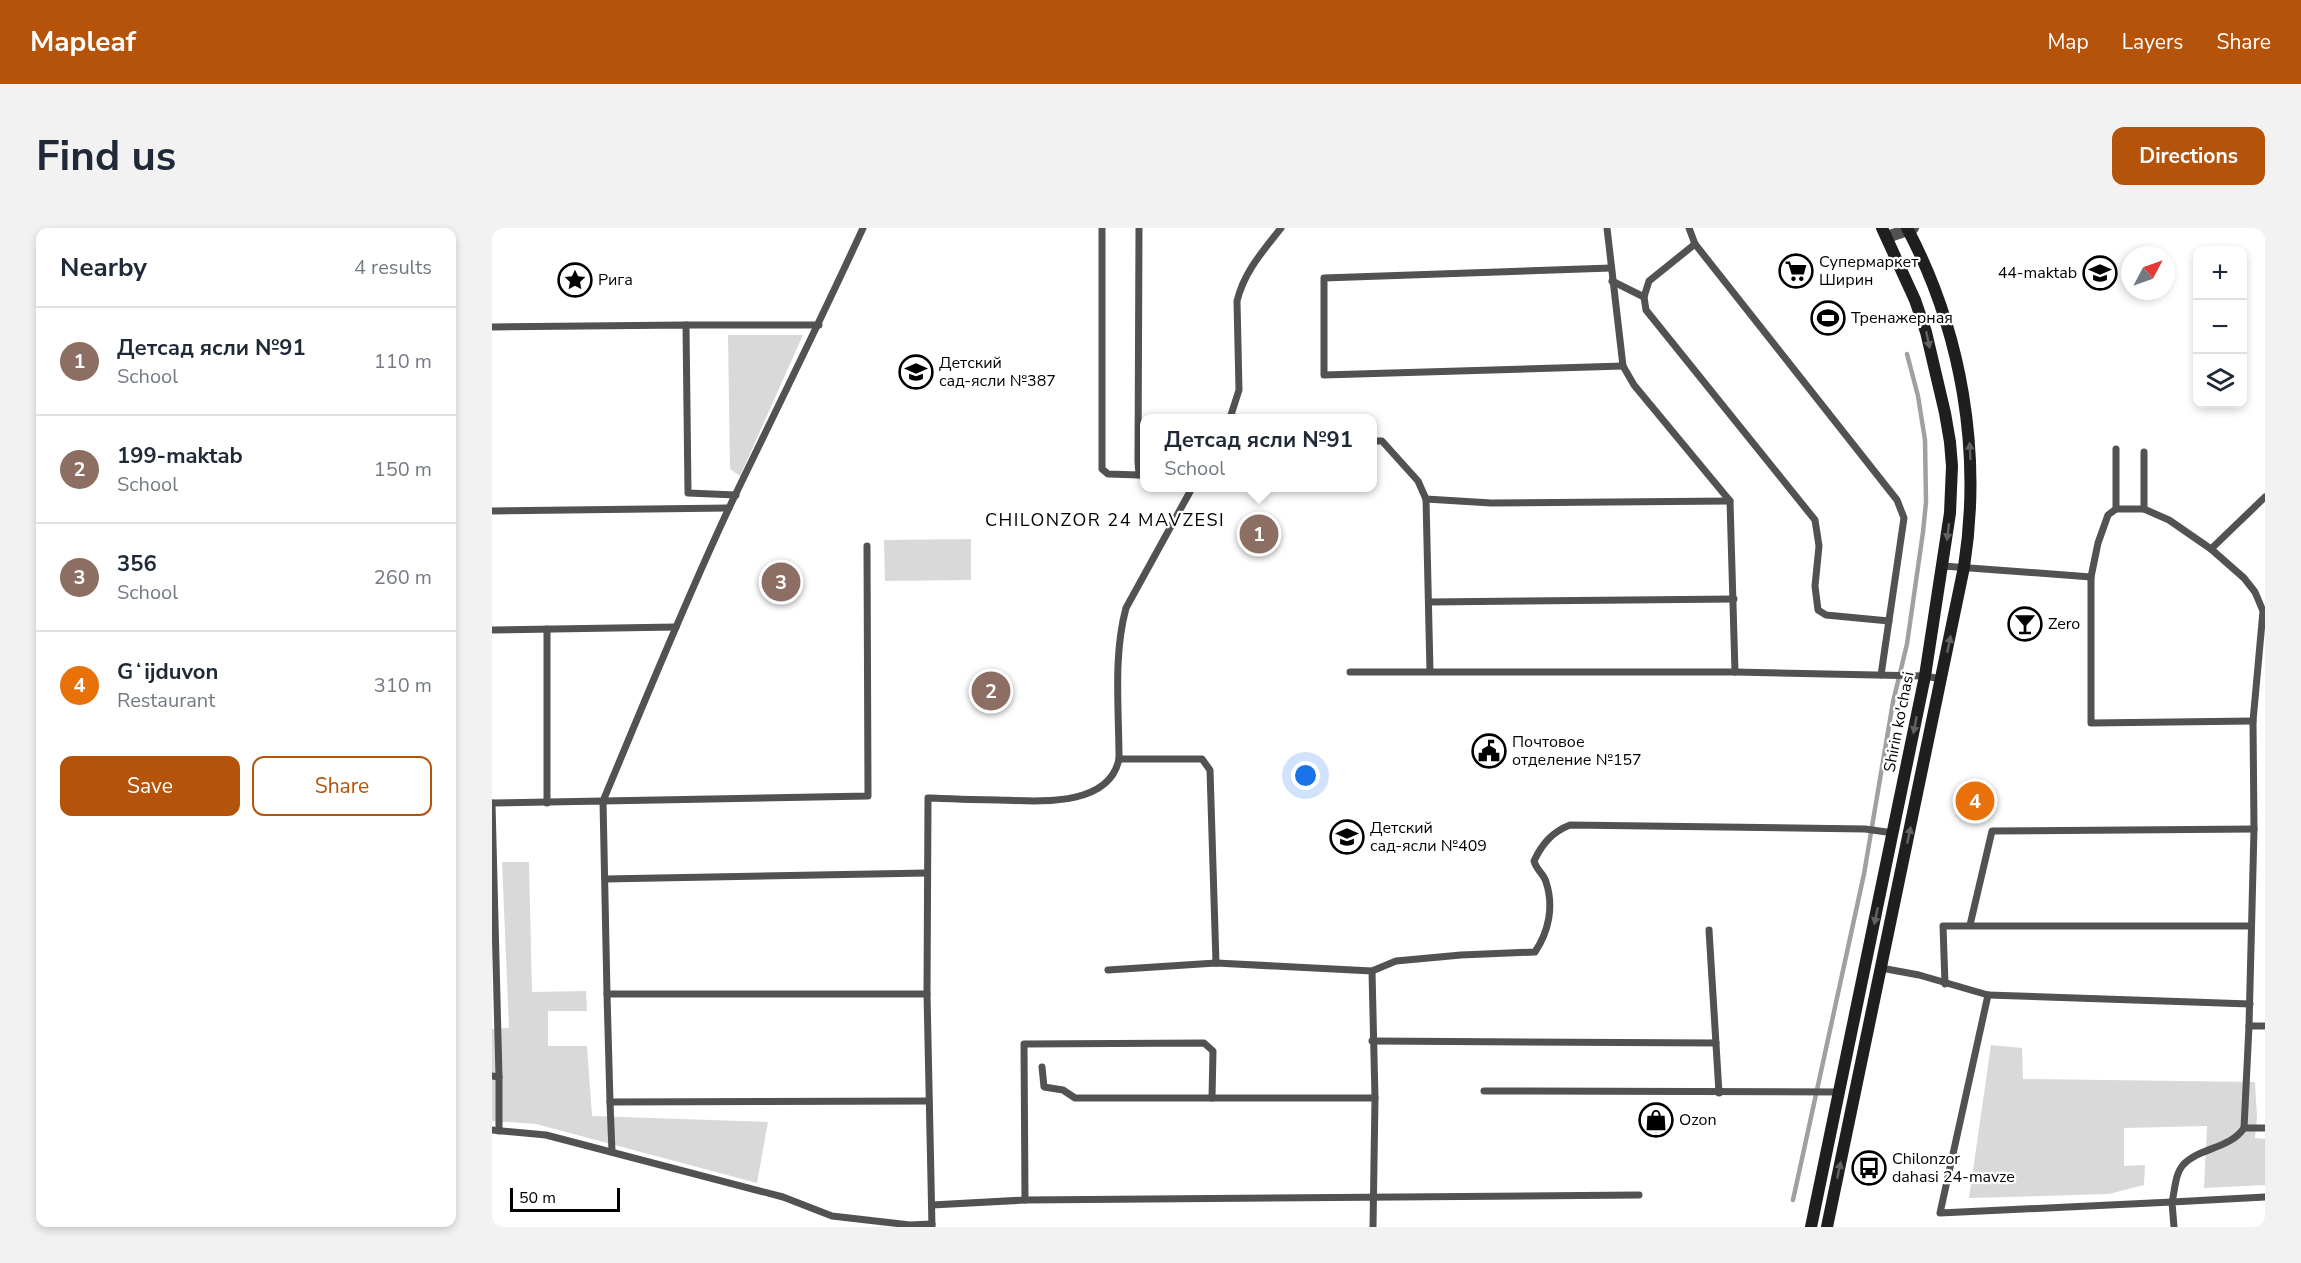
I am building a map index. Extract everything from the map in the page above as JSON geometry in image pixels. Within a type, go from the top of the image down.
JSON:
[{"type":"main road","name":"Shirin ko'chasi","points":[[1827,1227],[1964,567],[1970,525],[1969,438],[1964,395],[1954,353],[1934,290],[1909,228]]},
{"type":"main road","name":"Shirin ko'chasi","points":[[1811,1227],[1925,676],[1943,566],[1952,488],[1951,454],[1945,413],[1926,332],[1915,300],[1884,232]]},
{"type":"street","points":[[1884,232],[1909,228]]},
{"type":"lane","points":[[612,1152],[603,801],[729,508],[819,325],[863,228]]},
{"type":"lane","points":[[1102,228],[1102,469],[1108,474],[1140,474]]},
{"type":"lane","points":[[1139,228],[1141,414]]},
{"type":"lane","points":[[1231,414],[1239,390],[1237,302],[1251,266],[1281,228]]},
{"type":"lane","points":[[1606,228],[1623,366],[1634,385],[1730,501],[1735,672]]},
{"type":"lane","points":[[1689,228],[1695,244],[1897,500],[1904,518],[1881,675]]},
{"type":"lane","points":[[1695,244],[1649,281],[1644,297],[1646,310],[1815,520],[1819,546],[1815,586],[1818,610],[1826,615],[1889,621]]},
{"type":"lane","points":[[1611,268],[1324,278],[1324,375],[1623,366]]},
{"type":"lane","points":[[1612,281],[1644,297]]},
{"type":"lane","points":[[686,325],[688,493],[736,495]]},
{"type":"lane","points":[[492,327],[819,325]]},
{"type":"lane","points":[[1377,441],[1382,441],[1418,482],[1426,499],[1430,671]]},
{"type":"lane","points":[[2116,449],[2116,509]]},
{"type":"lane","points":[[2144,452],[2144,509]]},
{"type":"lane","points":[[867,546],[868,796],[492,803],[495,1130],[546,1135],[783,1197],[832,1216],[932,1226],[927,994],[928,798],[1059,800],[1100,788],[1116,770],[1119,759],[1121,628],[1126,608],[1190,492]]},
{"type":"lane","points":[[2211,549],[2265,497]]},
{"type":"lane","points":[[1426,499],[1491,503],[1730,501]]},
{"type":"lane","points":[[492,511],[729,508]]},
{"type":"lane","points":[[2174,1227],[2172,1202],[2178,1174],[2183,1166],[2190,1160],[2233,1140],[2244,1128],[2250,1004],[2254,829],[2253,721],[2264,612],[2255,592],[2244,578],[2211,549],[2169,519],[2144,509],[2116,509],[2108,515],[2104,524],[2091,577],[2091,723],[2253,721]]},
{"type":"lane","points":[[1943,566],[2091,577]]},
{"type":"lane","points":[[1429,602],[1734,599]]},
{"type":"lane","points":[[492,630],[676,627]]},
{"type":"lane","points":[[547,629],[547,802]]},
{"type":"lane","points":[[1350,672],[1735,672],[1925,676],[1941,679]]},
{"type":"lane","points":[[1119,759],[1202,759],[1210,770],[1216,963]]},
{"type":"lane","points":[[1108,970],[1216,963],[1372,971],[1396,961],[1535,952],[1542,941],[1550,919],[1546,879],[1537,870],[1534,861],[1539,850],[1556,831],[1570,825],[1865,829],[1893,833]]},
{"type":"lane","points":[[1970,925],[1992,831],[2254,829]]},
{"type":"lane","points":[[605,879],[927,873]]},
{"type":"lane","points":[[1945,984],[1943,926],[2251,926]]},
{"type":"lane","points":[[1709,930],[1719,1093]]},
{"type":"lane","points":[[1881,968],[1919,975],[1988,995],[2250,1004]]},
{"type":"lane","points":[[1372,971],[1373,1227]]},
{"type":"lane","points":[[607,994],[927,994]]},
{"type":"lane","points":[[1988,995],[1940,1213],[2265,1197]]},
{"type":"lane","points":[[2249,1026],[2265,1026]]},
{"type":"lane","points":[[1372,1041],[1716,1043]]},
{"type":"lane","points":[[1025,1200],[1024,1044],[1204,1043],[1213,1051],[1212,1098]]},
{"type":"lane","points":[[1042,1067],[1044,1087],[1063,1090],[1075,1098],[1374,1098]]},
{"type":"lane","points":[[1484,1091],[1839,1092]]},
{"type":"lane","points":[[610,1102],[929,1101]]},
{"type":"lane","points":[[2244,1128],[2265,1128]]},
{"type":"lane","points":[[932,1205],[1025,1200],[1639,1195]]},
{"type":"shaded area","points":[[728,335],[803,335],[740,476],[730,469]]},
{"type":"shaded area","points":[[971,539],[971,580],[885,581],[884,540]]},
{"type":"shaded area","points":[[502,862],[529,862],[532,992],[586,991],[587,1011],[548,1011],[548,1046],[587,1046],[592,1116],[768,1122],[757,1183],[536,1124],[492,1121],[492,1029],[509,1028]]},
{"type":"shaded area","points":[[1991,1045],[2022,1048],[2023,1079],[2255,1082],[2257,1117],[2255,1138],[2265,1139],[2265,1185],[2204,1188],[2207,1126],[2124,1128],[2124,1166],[2145,1165],[2144,1185],[2109,1194],[1969,1198]]},
{"type":"waterway","points":[[1793,1200],[1864,874],[1893,702],[1907,644],[1923,532],[1926,502],[1925,440],[1918,396],[1907,354]]},
{"type":"place","name":"Супермаркет Ширин","points":[[1796,271]]},
{"type":"place","name":"44-maktab","points":[[2100,273]]},
{"type":"place","name":"Рига","points":[[575,280]]},
{"type":"place","name":"Тренажерная","points":[[1828,318]]},
{"type":"place","name":"Детский сад-ясли №387","points":[[916,372]]},
{"type":"place","name":"Детсад ясли №91","points":[[1259,534]]},
{"type":"place","name":"356","points":[[781,582]]},
{"type":"place","name":"Zero","points":[[2025,624]]},
{"type":"place","name":"199-maktab","points":[[991,691]]},
{"type":"place","name":"Почтовое отделение №157","points":[[1489,751]]},
{"type":"place","name":"Gʻijduvon","points":[[1975,801]]},
{"type":"place","name":"Детский сад-ясли №409","points":[[1347,837]]},
{"type":"place","name":"Ozon","points":[[1656,1120]]},
{"type":"place","name":"Chilonzor dahasi 24-mavze","points":[[1869,1168]]},
{"type":"district","name":"CHILONZOR 24 MAVZESI","points":[[1105,520]]}]
